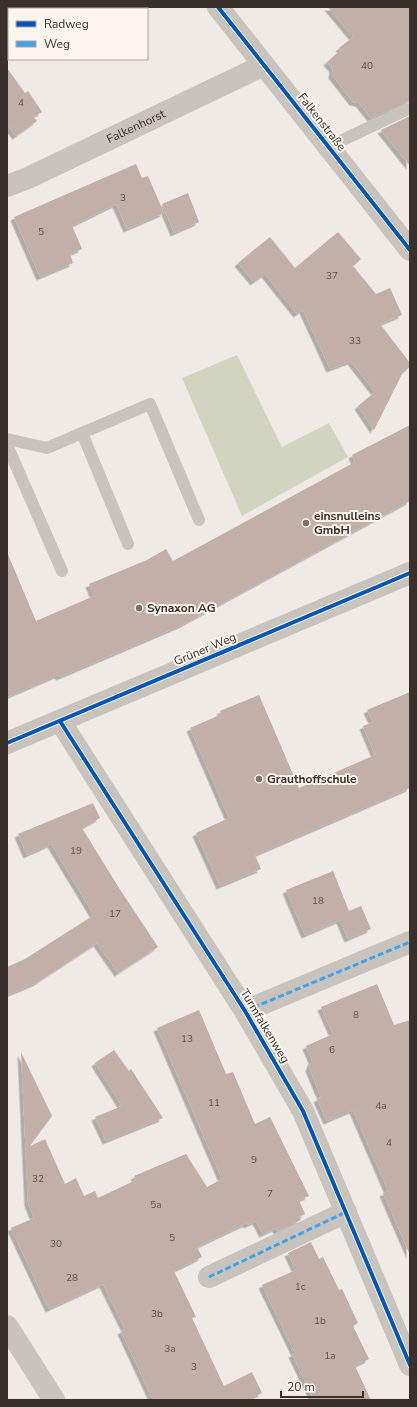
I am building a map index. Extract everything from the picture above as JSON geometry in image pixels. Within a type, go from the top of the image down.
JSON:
[{"type":"street","name":"Falkenstraße","points":[[218,7],[410,250]]},
{"type":"street","name":"Falkenhorst","points":[[7,186],[28,178],[264,65]]},
{"type":"street","name":"Grüner Weg","points":[[7,743],[410,574]]},
{"type":"street","name":"Turmfalkenweg","points":[[60,721],[245,1010],[303,1111],[410,1365]]},
{"type":"street","name":"Turmfalkenweg","points":[[245,1010],[410,942]]},
{"type":"street","points":[[209,1277],[346,1212]]},
{"type":"street","points":[[7,1326],[54,1400]]},
{"type":"lane","points":[[328,147],[410,108]]},
{"type":"lane","points":[[7,439],[46,448],[150,404],[199,520]]},
{"type":"lane","points":[[82,433],[128,544]]},
{"type":"lane","points":[[7,446],[62,571]]},
{"type":"green space","points":[[237,355],[282,447],[329,423],[348,457],[242,516],[182,378]]},
{"type":"building","points":[[328,7],[410,7],[410,101],[371,118],[359,103],[353,102],[332,75],[333,69],[327,62],[341,50],[339,48],[353,37]]},
{"type":"building","points":[[7,68],[25,93],[28,91],[42,112],[33,117],[37,121],[16,136],[7,124]]},
{"type":"building","points":[[410,116],[410,166],[381,130]]},
{"type":"building","points":[[136,164],[142,178],[148,176],[164,213],[127,229],[116,204],[72,226],[82,249],[70,254],[73,263],[40,277],[14,217]]},
{"type":"building","points":[[188,193],[199,222],[174,233],[162,204]]},
{"type":"building","points":[[338,232],[361,259],[353,266],[376,294],[390,288],[402,315],[380,324],[410,363],[410,367],[403,372],[374,430],[358,406],[375,392],[351,361],[330,369],[303,310],[297,314],[265,274],[254,282],[238,263],[270,237],[295,268]]},
{"type":"building","points":[[410,425],[410,501],[182,625],[60,677],[58,675],[7,697],[7,552],[36,621],[94,596],[89,584],[147,560],[166,549],[173,561],[355,462],[352,455]]},
{"type":"building","points":[[410,692],[410,788],[255,855],[261,869],[220,886],[196,833],[229,818],[190,728],[222,714],[220,711],[259,695],[299,788],[375,755],[363,726],[373,722],[367,710]]},
{"type":"building","points":[[93,803],[100,818],[82,828],[158,947],[118,973],[97,943],[36,983],[7,995],[7,967],[25,959],[94,915],[51,844],[27,855],[18,834]]},
{"type":"building","points":[[333,871],[349,911],[361,906],[371,929],[348,939],[340,920],[305,935],[286,890]]},
{"type":"building","points":[[377,984],[394,1025],[410,1020],[410,1255],[383,1193],[388,1191],[353,1110],[327,1121],[317,1099],[321,1097],[309,1068],[312,1060],[306,1046],[333,1034],[321,1007]]},
{"type":"building","points":[[199,1010],[226,1074],[233,1072],[255,1124],[270,1117],[309,1196],[299,1200],[305,1214],[299,1217],[301,1220],[277,1231],[276,1228],[263,1234],[256,1221],[247,1225],[247,1223],[197,1247],[202,1257],[174,1271],[196,1317],[192,1318],[224,1386],[252,1372],[262,1393],[248,1400],[153,1400],[121,1331],[125,1329],[103,1284],[49,1309],[11,1228],[34,1218],[28,1203],[21,1052],[52,1116],[30,1146],[45,1139],[65,1184],[76,1178],[84,1196],[95,1191],[98,1198],[136,1180],[134,1176],[186,1154],[207,1187],[222,1179],[157,1028]]},
{"type":"building","points":[[114,1050],[129,1071],[131,1069],[163,1118],[106,1141],[95,1117],[122,1106],[95,1063]]},
{"type":"building","points":[[311,1242],[319,1259],[323,1257],[339,1290],[342,1289],[358,1323],[353,1326],[369,1359],[355,1366],[371,1400],[314,1400],[292,1354],[295,1353],[262,1285],[296,1270],[288,1253]]},
{"type":"marked path","points":[[245,1011],[410,942]]},
{"type":"marked path","points":[[209,1277],[346,1212]]},
{"type":"cycle path","points":[[218,7],[410,250]]},
{"type":"cycle path","points":[[7,743],[410,573]]},
{"type":"cycle path","points":[[60,721],[245,1011],[303,1111],[410,1365]]},
{"type":"place","name":"einsnulleins GmbH","points":[[306,523]]},
{"type":"place","name":"Synaxon AG","points":[[139,608]]},
{"type":"place","name":"Grauthoffschule","points":[[259,779]]}]
